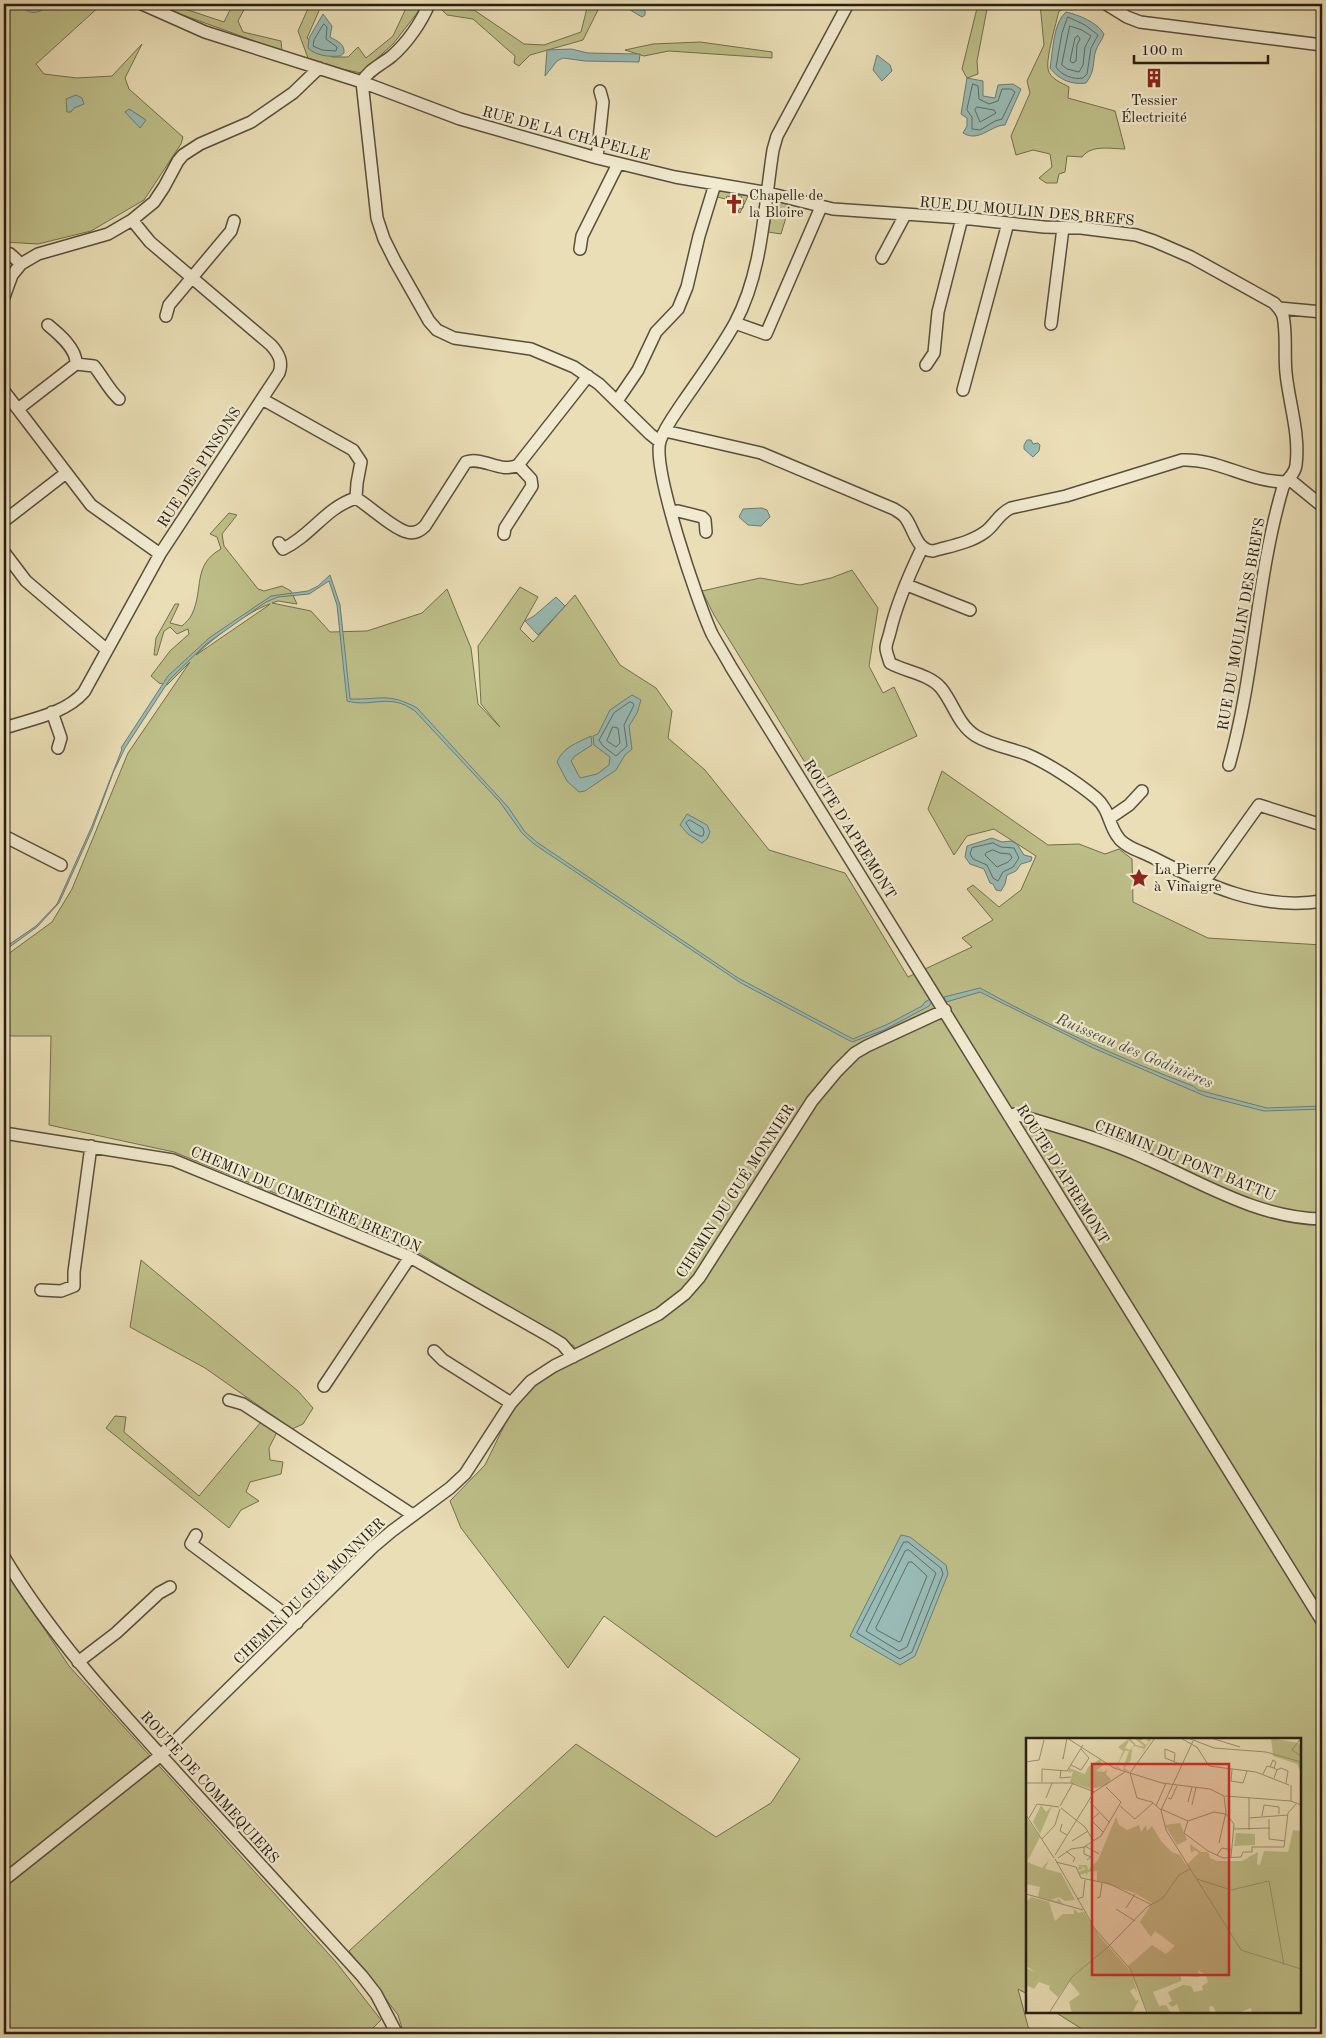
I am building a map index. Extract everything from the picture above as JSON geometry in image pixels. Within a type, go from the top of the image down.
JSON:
[{"type":"street","name":"RUE DE LA CHAPELLE","points":[[142,4],[205,32],[362,82],[460,119],[618,164],[675,177],[766,193]]},
{"type":"street","points":[[429,4],[415,29],[402,46],[392,56],[371,71],[362,82],[377,218],[395,261],[429,321],[444,335],[537,351],[556,359],[588,376],[617,401],[650,434],[761,453],[894,509],[904,516],[922,548],[933,551],[974,538],[990,527],[1003,511],[1010,508],[1066,496],[1182,460],[1199,460],[1266,480],[1287,481],[1322,506]]},
{"type":"street","points":[[663,436],[735,322],[754,273],[773,150],[777,136],[848,4]]},
{"type":"street","points":[[1106,4],[1127,17],[1140,22],[1322,45]]},
{"type":"street","points":[[4,297],[12,275],[21,264],[38,254],[108,234],[132,220],[154,202],[183,155],[200,144],[251,122],[293,93],[319,68]]},
{"type":"street","points":[[597,158],[603,102],[600,92]]},
{"type":"street","points":[[580,249],[582,236],[618,164]]},
{"type":"street","points":[[617,401],[638,370],[656,332],[678,309],[687,287],[699,236],[715,184]]},
{"type":"street","name":"RUE DU MOULIN DES BREFS","points":[[766,193],[821,207],[1117,232],[1154,240],[1191,257],[1279,308],[1284,321],[1286,374],[1296,448],[1295,470],[1287,481],[1271,529],[1243,707],[1229,765]]},
{"type":"street","points":[[735,322],[766,334],[821,207]]},
{"type":"street","points":[[882,258],[905,215]]},
{"type":"street","points":[[926,365],[934,354],[938,312],[962,218]]},
{"type":"street","name":"RUE DES PINSONS","points":[[4,728],[64,708],[84,692],[160,554],[279,374],[281,366],[278,352],[150,242],[132,220]]},
{"type":"street","points":[[166,316],[169,305],[231,231],[234,221]]},
{"type":"street","points":[[963,390],[1008,223]]},
{"type":"street","points":[[1051,324],[1063,228]]},
{"type":"street","points":[[4,252],[10,254],[21,264]]},
{"type":"street","points":[[1279,308],[1322,312]]},
{"type":"street","points":[[48,325],[60,334],[76,355],[76,364]]},
{"type":"street","points":[[18,408],[76,364],[94,366],[108,383],[110,391],[119,399]]},
{"type":"street","points":[[356,498],[405,532],[416,532],[425,526],[466,462],[476,460],[509,468],[518,465],[588,376]]},
{"type":"street","points":[[4,391],[92,505],[160,554]]},
{"type":"street","points":[[262,399],[353,450],[361,462],[356,498]]},
{"type":"street","name":"ROUTE D'APREMONT","points":[[663,436],[661,469],[671,512],[703,611],[721,650],[1322,1621]]},
{"type":"street","points":[[504,534],[504,528],[532,486],[531,479],[518,465]]},
{"type":"street","points":[[4,521],[66,473]]},
{"type":"street","points":[[279,543],[283,549],[297,542],[331,510],[356,498]]},
{"type":"street","points":[[671,512],[678,511],[702,517],[705,520],[706,532]]},
{"type":"street","points":[[922,548],[901,595],[886,649],[890,663],[930,680],[940,687],[968,730],[985,741],[1036,758],[1096,798],[1106,808],[1118,838],[1129,846],[1186,875],[1238,895],[1263,902],[1301,903],[1322,901]]},
{"type":"street","points":[[4,552],[26,580],[107,650]]},
{"type":"street","points":[[907,584],[970,610]]},
{"type":"street","points":[[52,712],[61,738],[58,748]]},
{"type":"street","points":[[1110,818],[1129,805],[1142,791]]},
{"type":"street","points":[[1204,882],[1260,805],[1322,825]]},
{"type":"street","points":[[4,836],[61,865]]},
{"type":"street","name":"CHEMIN DU GUÉ MONNIER","points":[[4,1880],[161,1755],[373,1547],[450,1488],[465,1474],[521,1390],[541,1374],[659,1314],[685,1294],[699,1278],[812,1101],[837,1071],[855,1053],[867,1046],[945,1010]]},
{"type":"street","name":"CHEMIN DU PONT BATTU","points":[[1009,1116],[1015,1114],[1025,1116],[1115,1145],[1231,1198],[1262,1210],[1302,1218],[1322,1219]]},
{"type":"street","name":"CHEMIN DU CIMETIÈRE BRETON","points":[[4,1133],[173,1160],[410,1257],[549,1336],[562,1344],[573,1357]]},
{"type":"street","points":[[41,1290],[61,1291],[74,1286],[74,1272],[91,1146]]},
{"type":"street","points":[[324,1386],[410,1257]]},
{"type":"street","points":[[434,1350],[443,1360],[511,1403]]},
{"type":"street","points":[[229,1400],[243,1404],[413,1515]]},
{"type":"street","points":[[196,1535],[191,1544],[297,1623]]},
{"type":"street","name":"ROUTE DE COMMEQUIERS","points":[[4,1557],[26,1594],[78,1662],[362,1976],[376,1994],[397,2034]]},
{"type":"street","points":[[78,1662],[116,1633],[159,1593],[170,1587]]},
{"type":"green space","points":[[4,4],[100,4],[36,64],[44,74],[77,78],[112,76],[142,44],[125,78],[129,89],[183,137],[181,144],[144,200],[91,231],[38,244],[4,242]]},
{"type":"green space","points":[[233,4],[247,4],[238,21],[243,32],[281,41],[282,51],[172,11],[173,5],[224,22]]},
{"type":"green space","points":[[310,4],[322,4],[307,38],[332,57],[348,57],[358,47],[366,58],[393,36],[408,4],[424,4],[393,44],[361,73],[308,58],[298,31]]},
{"type":"green space","points":[[441,4],[457,4],[458,9],[474,10],[524,44],[544,45],[581,32],[588,4],[601,4],[583,40],[530,55],[519,66],[514,63],[515,56],[473,19],[447,15],[440,8]]},
{"type":"green space","points":[[978,4],[988,4],[977,61],[978,74],[967,78],[962,69]]},
{"type":"green space","points":[[1040,4],[1064,4],[1066,8],[1059,11],[1048,57],[1049,72],[1057,80],[1069,87],[1068,98],[1115,111],[1125,149],[1096,149],[1091,150],[1082,157],[1067,156],[1065,172],[1059,174],[1057,183],[1046,183],[1039,178],[1052,167],[1050,154],[1033,150],[1016,155],[1011,136],[1030,93],[1027,81],[1044,45]]},
{"type":"green space","points":[[700,42],[772,52],[772,58],[669,51],[644,56],[625,50],[653,44]]},
{"type":"green space","points":[[718,191],[748,196],[743,206],[744,202],[741,196],[737,195],[736,198],[727,196],[726,199],[717,197]]},
{"type":"green space","points":[[774,203],[790,204],[781,234],[768,232]]},
{"type":"green space","points":[[229,513],[237,515],[222,534],[224,546],[258,589],[264,591],[282,586],[291,591],[297,604],[278,601],[272,603],[311,611],[330,632],[367,631],[422,613],[447,589],[471,648],[478,704],[500,727],[481,704],[478,646],[520,587],[538,597],[520,629],[533,642],[575,595],[620,665],[656,688],[672,711],[668,738],[705,770],[769,850],[845,873],[908,977],[972,947],[962,938],[993,920],[967,889],[973,885],[999,907],[1021,890],[1036,856],[994,829],[967,836],[954,855],[928,809],[942,771],[1048,845],[1079,844],[1105,854],[1119,849],[1132,859],[1133,902],[1208,938],[1322,945],[1322,2034],[1090,2034],[1057,2013],[1301,2013],[1301,1738],[1026,1738],[1026,1993],[1018,1989],[1030,2034],[404,2034],[398,2015],[349,1951],[576,1744],[716,1837],[771,1803],[800,1759],[604,1616],[568,1668],[461,1528],[450,1501],[485,1465],[505,1424],[524,1393],[562,1368],[579,1360],[574,1346],[412,1249],[174,1152],[49,1125],[51,1036],[4,1036],[4,957],[52,922],[72,889],[128,753],[190,662],[167,685],[159,683],[151,676],[170,651],[189,634],[188,629],[177,634],[170,627],[164,631],[157,655],[154,655],[156,638],[175,604],[179,604],[170,623],[182,626],[192,614],[196,605],[202,570],[212,555],[221,549],[217,537],[210,534]],"holes":[[[270,604],[196,655],[211,641],[241,619]]]},
{"type":"green space","points":[[852,570],[878,608],[869,666],[883,693],[894,687],[917,736],[817,782],[714,615],[702,591],[760,578],[800,585],[831,578]]},
{"type":"green space","points":[[141,1260],[298,1391],[313,1408],[303,1424],[292,1429],[205,1368],[130,1327]]},
{"type":"green space","points":[[115,1416],[126,1417],[124,1432],[199,1496],[261,1422],[277,1432],[269,1448],[270,1460],[283,1462],[281,1474],[250,1482],[246,1492],[259,1501],[241,1510],[229,1528],[106,1428]]},
{"type":"green space","points":[[4,1568],[69,1666],[336,1962],[381,2020],[367,2034],[4,2034]]},
{"type":"water","points":[[20,4],[4,9],[4,5]]},
{"type":"water","points":[[20,4],[28,4],[32,8],[43,4],[52,4],[40,11],[32,12]]},
{"type":"water","points":[[620,4],[637,4],[645,10],[645,15],[642,17]]},
{"type":"water","points":[[1066,12],[1082,17],[1097,26],[1104,34],[1096,50],[1093,70],[1086,83],[1066,81],[1057,76],[1050,68],[1058,23]]},
{"type":"water","points":[[323,14],[332,26],[330,37],[343,47],[344,53],[340,56],[315,53],[308,48],[309,38]]},
{"type":"water","points":[[571,49],[588,53],[640,54],[639,62],[585,61],[563,58],[557,61],[545,76],[547,50]]},
{"type":"water","points":[[877,55],[890,65],[892,71],[882,81],[873,70]]},
{"type":"water","points":[[967,78],[983,81],[983,96],[995,98],[998,85],[1013,84],[1021,89],[1005,125],[980,135],[969,136],[963,133],[967,126],[967,118],[961,114]]},
{"type":"water","points":[[76,95],[82,98],[84,104],[74,108],[71,112],[67,112],[66,99]]},
{"type":"water","points":[[129,109],[146,120],[140,128],[125,112]]},
{"type":"water","points":[[1027,440],[1031,440],[1033,444],[1038,443],[1040,445],[1039,451],[1033,457],[1024,449]]},
{"type":"water","points":[[762,508],[767,510],[770,517],[761,526],[748,525],[739,517],[743,509]]},
{"type":"water","points":[[330,575],[340,605],[350,699],[391,698],[417,708],[508,807],[525,832],[538,843],[738,978],[853,1039],[888,1024],[922,1006],[930,999],[932,1002],[929,1006],[884,1030],[852,1042],[741,983],[534,844],[522,833],[500,802],[415,711],[397,702],[356,703],[347,701],[337,605],[329,581],[309,594],[278,597],[266,602],[206,644],[170,679],[125,748],[113,773],[92,830],[59,903],[37,927],[4,951],[4,948],[36,926],[57,904],[92,826],[121,748],[168,676],[209,638],[271,596],[308,591],[318,586]]},
{"type":"water","points":[[556,597],[565,606],[538,635],[525,621],[534,616]]},
{"type":"water","points":[[632,695],[641,700],[637,713],[629,726],[632,749],[625,755],[616,770],[585,791],[579,792],[567,781],[557,762],[571,746],[591,736],[592,745],[575,756],[571,761],[580,778],[597,774],[609,765],[610,757],[594,745],[593,736],[598,734],[610,710]]},
{"type":"water","points":[[687,814],[707,825],[710,832],[707,839],[702,843],[688,834],[680,825]]},
{"type":"water","points":[[992,838],[1002,842],[1011,841],[1017,844],[1024,855],[1032,857],[1031,861],[1021,864],[1016,871],[1007,875],[1001,891],[996,890],[993,884],[990,883],[984,869],[970,864],[965,857],[967,846]]},
{"type":"water","points":[[980,988],[1085,1041],[1193,1086],[1198,1090],[1267,1108],[1322,1106],[1322,1109],[1264,1111],[1205,1096],[1093,1048],[980,992],[946,1002],[944,997]]},
{"type":"water","points":[[901,1535],[910,1537],[946,1565],[948,1574],[915,1656],[900,1665],[850,1636]]},
{"type":"place","name":"Tessier Électricité","points":[[1154,78]]},
{"type":"place","name":"Chapelle de la Bloire","points":[[734,204]]},
{"type":"place","name":"La Pierre à Vinaigre","points":[[1139,878]]},
{"type":"water label","name":"Ruisseau des Godinières","points":[[1135,1050]]}]
